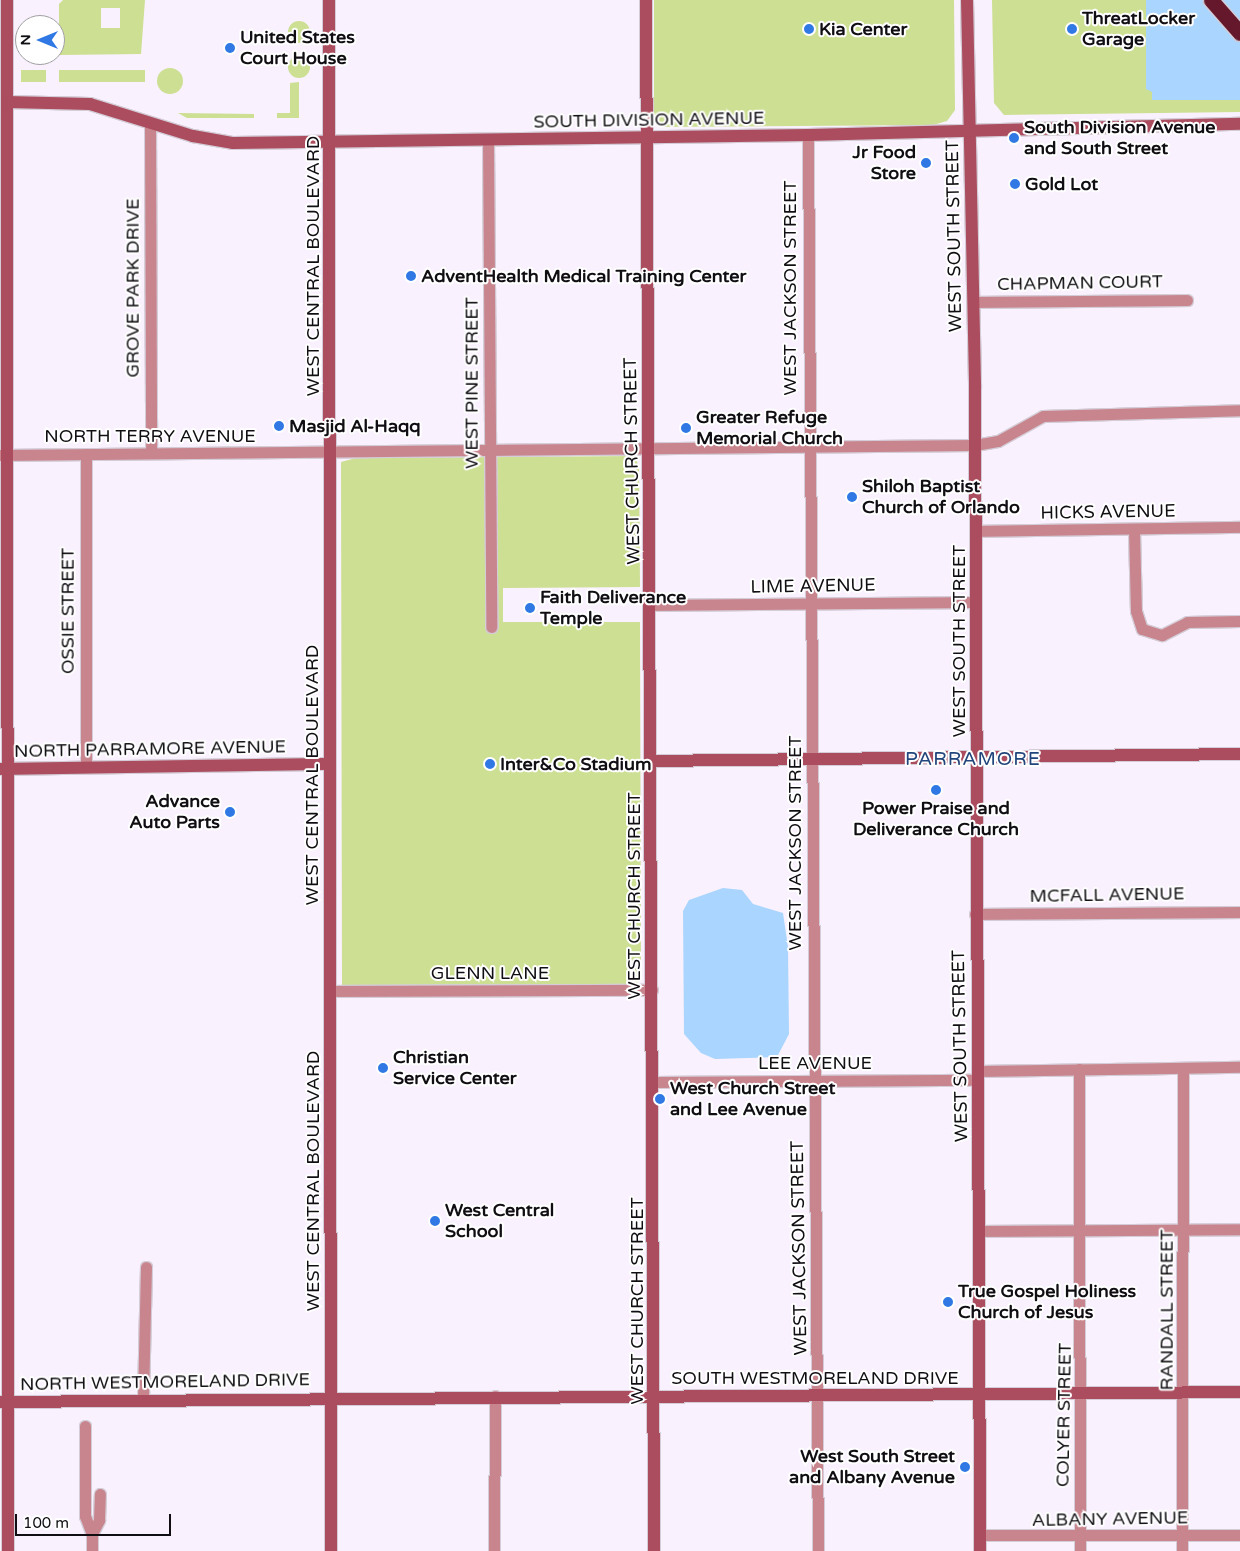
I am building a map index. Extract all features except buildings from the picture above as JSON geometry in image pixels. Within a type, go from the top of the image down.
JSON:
[{"type":"highway","points":[[1211,0],[1240,33]]},
{"type":"street","points":[[7,0],[4,295],[4,1402],[8,1551]]},
{"type":"street","name":"WEST CENTRAL BOULEVARD","points":[[329,0],[331,1551]]},
{"type":"street","name":"WEST CHURCH STREET","points":[[646,0],[656,1395],[654,1551]]},
{"type":"street","name":"WEST SOUTH STREET","points":[[967,0],[974,302],[976,531],[977,758],[975,914],[980,1231],[980,1551]]},
{"type":"street","name":"SOUTH DIVISION AVENUE","points":[[7,102],[90,104],[150,123],[233,143],[808,135],[969,129],[1240,124]]},
{"type":"street","name":"GROVE PARK DRIVE","points":[[150,123],[150,453]]},
{"type":"street","name":"WEST JACKSON STREET","points":[[808,135],[808,445],[818,1551]]},
{"type":"street","name":"WEST PINE STREET","points":[[488,139],[491,627]]},
{"type":"street","name":"CHAPMAN COURT","points":[[974,302],[1187,300]]},
{"type":"street","name":"NORTH TERRY AVENUE","points":[[4,455],[808,445],[975,445],[998,441],[1043,416],[1240,410]]},
{"type":"street","name":"OSSIE STREET","points":[[86,454],[86,767]]},
{"type":"street","name":"HICKS AVENUE","points":[[976,531],[1240,527]]},
{"type":"street","points":[[1134,530],[1136,611],[1142,630],[1162,635],[1187,622],[1240,621]]},
{"type":"street","name":"LIME AVENUE","points":[[651,605],[976,602]]},
{"type":"street","points":[[652,761],[1240,754]]},
{"type":"street","name":"NORTH PARRAMORE AVENUE","points":[[4,769],[330,764]]},
{"type":"street","name":"MCFALL AVENUE","points":[[975,914],[1240,912]]},
{"type":"street","name":"GLENN LANE","points":[[329,991],[652,990]]},
{"type":"street","name":"LEE AVENUE","points":[[653,1082],[977,1076],[1079,1069],[1240,1067]]},
{"type":"street","name":"RANDALL STREET","points":[[1182,1551],[1185,1230],[1183,1068]]},
{"type":"street","name":"COLYER STREET","points":[[1079,1069],[1082,1231],[1080,1551]]},
{"type":"street","points":[[980,1231],[1240,1229]]},
{"type":"street","points":[[143,1399],[146,1267]]},
{"type":"street","name":"SOUTH WESTMORELAND DRIVE","points":[[331,1397],[817,1396],[1240,1392]]},
{"type":"street","points":[[494,1396],[494,1551]]},
{"type":"street","name":"NORTH WESTMORELAND DRIVE","points":[[4,1402],[331,1397]]},
{"type":"street","points":[[85,1426],[85,1516],[92,1534],[92,1551]]},
{"type":"street","points":[[92,1534],[99,1520],[100,1494]]},
{"type":"street","name":"ALBANY AVENUE","points":[[980,1535],[1080,1537],[1240,1535]]},
{"type":"green space","points":[[63,0],[145,0],[141,54],[65,55],[65,15],[59,15],[59,4]],"holes":[[[101,8],[120,8],[120,28],[101,28]]]},
{"type":"green space","points":[[654,0],[954,0],[955,110],[947,121],[933,125],[663,127],[654,115]]},
{"type":"green space","points":[[992,0],[1240,0],[1240,112],[1004,115],[994,103]]},
{"type":"green space","points":[[299,21],[309,28],[310,32],[303,42],[299,43],[289,36],[288,32],[295,22]]},
{"type":"green space","points":[[299,56],[309,63],[310,67],[303,77],[299,78],[289,71],[288,67],[295,57]]},
{"type":"green space","points":[[170,68],[180,71],[183,81],[180,91],[170,94],[160,91],[157,81],[160,71]]},
{"type":"green space","points":[[21,70],[46,70],[46,82],[21,82]]},
{"type":"green space","points":[[59,70],[145,70],[145,82],[59,82]]},
{"type":"green space","points":[[299,82],[299,118],[277,118],[277,113],[290,113],[290,83]]},
{"type":"green space","points":[[178,113],[254,114],[254,118],[187,118]]},
{"type":"green space","points":[[634,456],[639,466],[640,587],[503,588],[503,622],[640,622],[641,980],[635,984],[342,986],[341,462],[356,458]]},
{"type":"water","points":[[1146,0],[1240,0],[1240,100],[1152,100],[1152,92],[1146,89]]},
{"type":"water","points":[[723,888],[742,890],[753,904],[783,913],[788,947],[789,1034],[777,1057],[715,1059],[701,1053],[684,1034],[683,911],[689,900]]},
{"type":"place","name":"Kia Center","points":[[809,29]]},
{"type":"place","name":"ThreatLocker Garage","points":[[1072,29]]},
{"type":"place","name":"United States Court House","points":[[230,48]]},
{"type":"place","name":"South Division Avenue and South Street","points":[[1014,138]]},
{"type":"place","name":"Jr Food Store","points":[[926,163]]},
{"type":"place","name":"Gold Lot","points":[[1015,184]]},
{"type":"place","name":"AdventHealth Medical Training Center","points":[[411,276]]},
{"type":"place","name":"Masjid Al-Haqq","points":[[279,426]]},
{"type":"place","name":"Greater Refuge Memorial Church","points":[[686,428]]},
{"type":"place","name":"Shiloh Baptist Church of Orlando","points":[[852,497]]},
{"type":"place","name":"Faith Deliverance Temple","points":[[530,608]]},
{"type":"place","name":"Inter&Co Stadium","points":[[490,764]]},
{"type":"place","name":"Power Praise and Deliverance Church","points":[[936,790]]},
{"type":"place","name":"Advance Auto Parts","points":[[230,812]]},
{"type":"place","name":"Christian Service Center","points":[[383,1068]]},
{"type":"place","name":"West Church Street and Lee Avenue","points":[[660,1099]]},
{"type":"place","name":"West Central School","points":[[435,1221]]},
{"type":"place","name":"True Gospel Holiness Church of Jesus","points":[[948,1302]]},
{"type":"place","name":"West South Street and Albany Avenue","points":[[965,1467]]},
{"type":"district","name":"PARRAMORE","points":[[973,760]]}]
